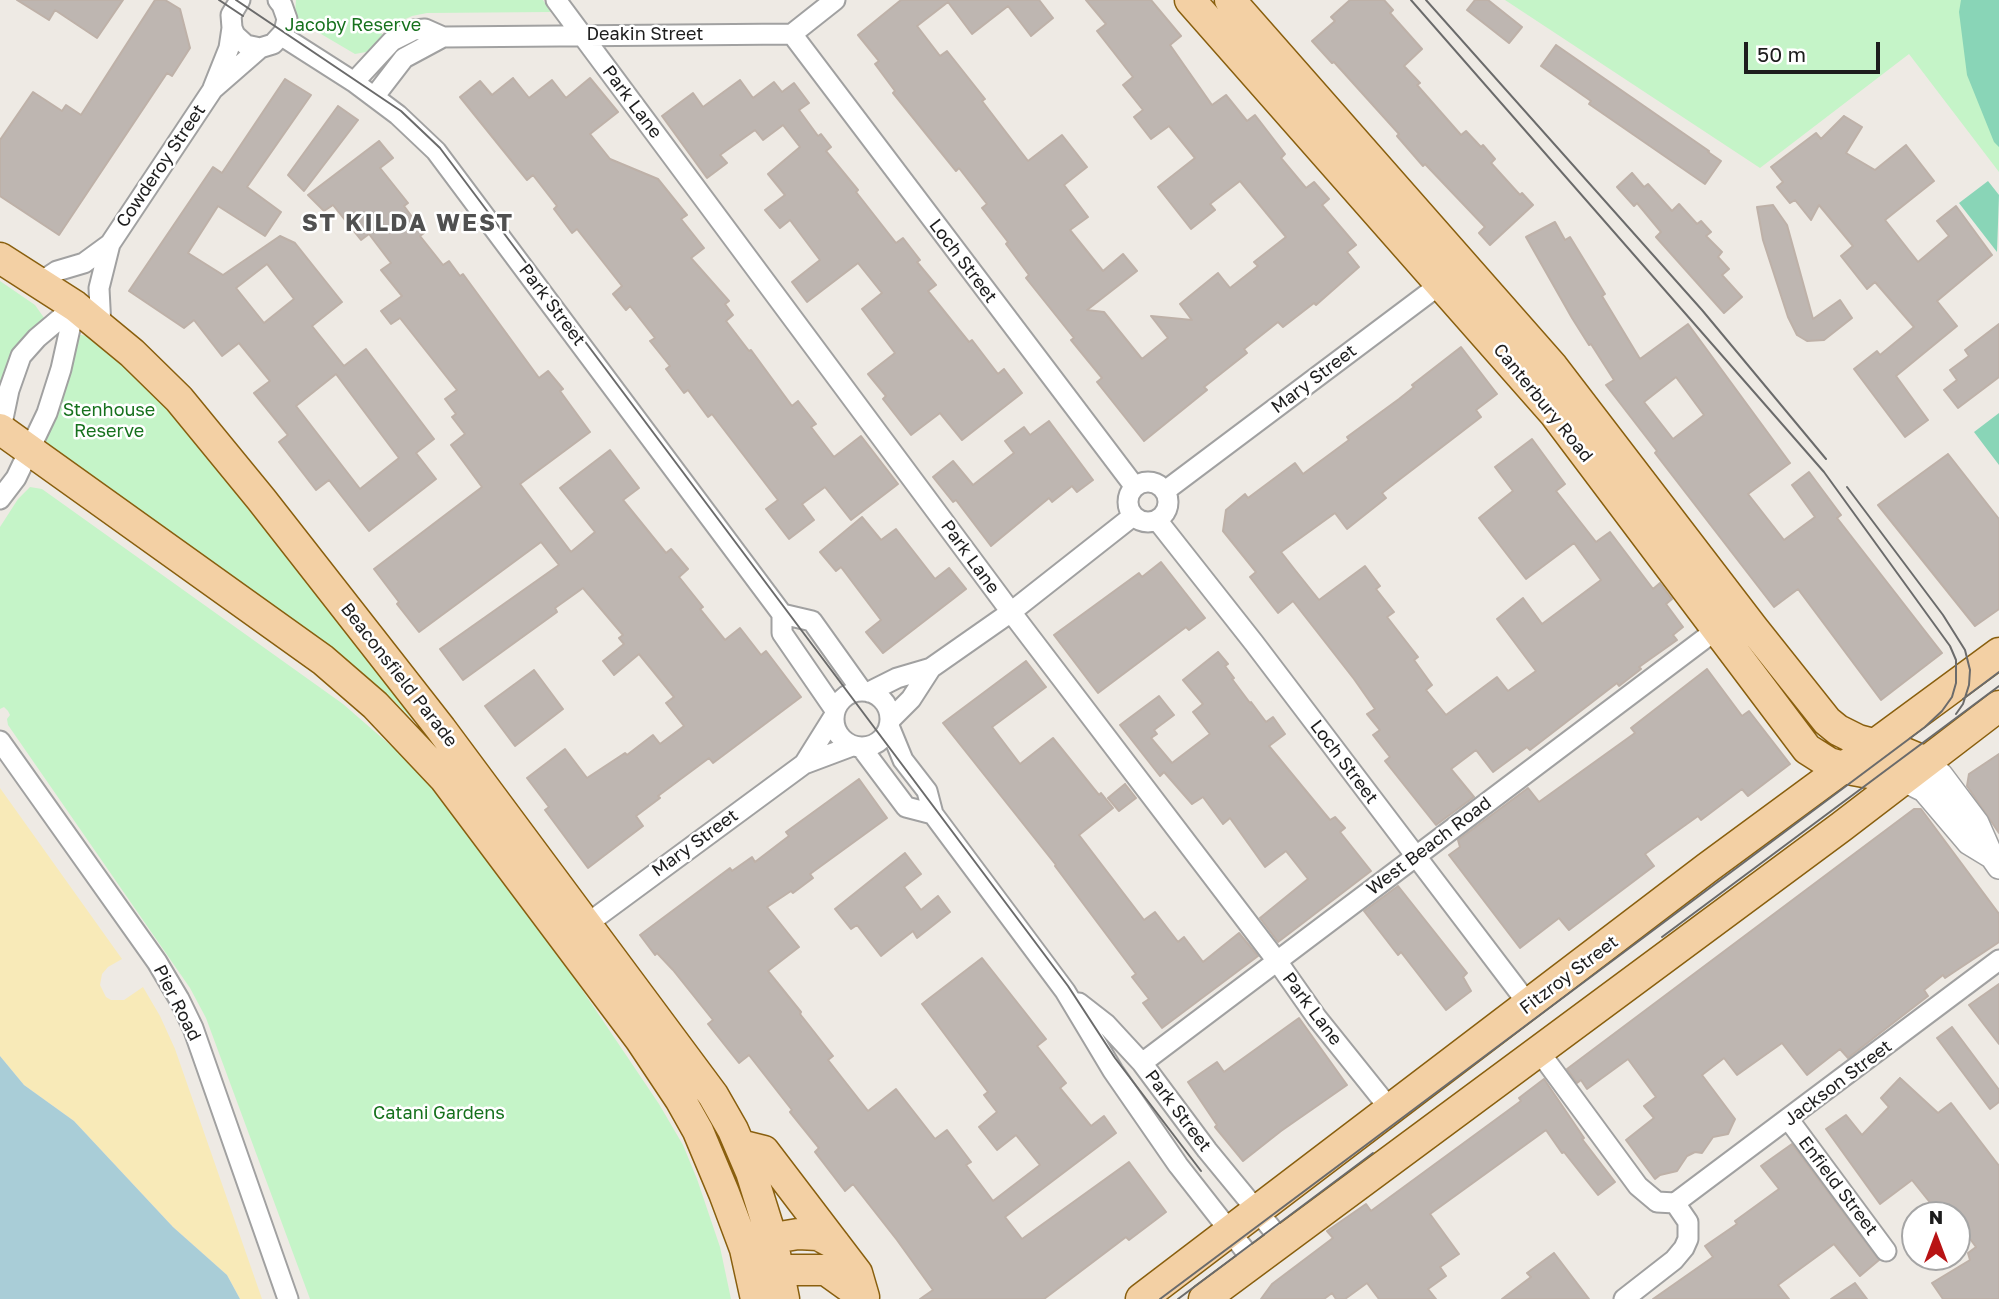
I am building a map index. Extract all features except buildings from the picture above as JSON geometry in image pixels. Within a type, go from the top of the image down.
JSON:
[{"type":"main road","name":"Canterbury Road","points":[[1190,0],[1452,275],[1553,367],[1821,715],[1843,733],[1926,762]]},
{"type":"main road","name":"Canterbury Road","points":[[1230,0],[1452,275],[1807,749],[1829,763],[1843,768],[1902,779]]},
{"type":"main road","name":"Beaconsfield Parade","points":[[0,258],[75,306],[101,327],[153,371],[201,424],[441,729],[713,1095],[740,1145],[764,1210],[755,1251],[756,1299]]},
{"type":"main road","name":"Beaconsfield Parade","points":[[0,430],[323,660],[366,696],[445,779],[640,1039],[680,1099],[755,1251],[779,1269],[784,1299]]},
{"type":"main road","name":"Fitzroy Street","points":[[1140,1299],[1707,868],[1999,653]]},
{"type":"main road","points":[[1204,1299],[1999,706]]},
{"type":"main road","points":[[740,1145],[764,1151],[856,1273],[865,1298]]},
{"type":"main road","points":[[755,1251],[786,1235],[821,1236],[835,1244]]},
{"type":"main road","points":[[779,1269],[826,1270],[865,1298]]},
{"type":"street","name":"Park Lane","points":[[556,0],[1011,612],[1277,961],[1317,1018],[1390,1109]]},
{"type":"street","points":[[792,34],[835,0]]},
{"type":"street","name":"Cowderoy Street","points":[[101,327],[99,288],[110,244],[213,89],[229,48],[234,2]]},
{"type":"street","points":[[282,36],[286,25],[284,4]]},
{"type":"street","points":[[232,27],[246,45],[260,48]]},
{"type":"street","name":"Deakin Street","points":[[354,82],[398,36],[425,29],[443,37],[792,34]]},
{"type":"street","name":"Loch Street","points":[[792,34],[1135,487]]},
{"type":"street","name":"Cowderoy Street","points":[[213,89],[260,48],[273,44],[282,36]]},
{"type":"street","name":"Park Street","points":[[282,36],[354,82],[398,115],[436,151],[782,614],[782,633],[835,713]]},
{"type":"street","name":"Deakin Street","points":[[374,97],[404,58],[443,37]]},
{"type":"street","name":"Cowderoy Street","points":[[39,283],[57,271],[84,263],[110,244]]},
{"type":"street","name":"Mary Street","points":[[1165,491],[1452,275]]},
{"type":"street","points":[[0,430],[9,390],[21,356],[37,338],[75,306]]},
{"type":"street","points":[[0,499],[16,478],[55,389],[75,306]]},
{"type":"street","points":[[1148,482],[1158,484],[1165,491],[1168,497],[1167,510],[1157,520],[1145,522],[1133,516],[1128,504],[1130,492],[1135,487],[1148,482]]},
{"type":"street","points":[[933,814],[906,807],[857,747],[838,734],[835,713],[845,696],[931,668],[1011,612],[1133,516]]},
{"type":"street","name":"Loch Street","points":[[1157,520],[1529,1005]]},
{"type":"street","points":[[782,614],[812,621],[865,691],[884,701],[890,723]]},
{"type":"street","name":"West Beach Road","points":[[1142,1063],[1716,630]]},
{"type":"street","points":[[857,747],[878,743],[931,668]]},
{"type":"street","name":"Mary Street","points":[[804,764],[835,713]]},
{"type":"street","name":"Park Street","points":[[890,723],[903,760],[927,791],[933,814],[1065,990],[1113,1071],[1178,1166],[1254,1262]]},
{"type":"street","name":"Pier Road","points":[[0,741],[157,962],[179,999],[192,1028],[288,1299]]},
{"type":"street","name":"Mary Street","points":[[587,923],[804,764],[857,747]]},
{"type":"street","points":[[1926,762],[1941,775],[1977,823],[1996,862]]},
{"type":"street","points":[[1902,779],[1924,790],[1969,843],[1996,862]]},
{"type":"street","name":"Jackson Street","points":[[1675,1203],[1999,960]]},
{"type":"street","name":"Park Street","points":[[1065,990],[1106,1024],[1142,1063],[1207,1150],[1281,1240]]},
{"type":"street","points":[[1538,1050],[1638,1186],[1657,1202],[1675,1203],[1688,1222],[1689,1231],[1684,1248],[1674,1260],[1624,1299]]},
{"type":"street","name":"Enfield Street","points":[[1789,1120],[1886,1251]]},
{"type":"sand","points":[[0,788],[122,959],[102,974],[100,985],[106,997],[111,1000],[124,1000],[143,987],[160,1016],[175,1049],[262,1299],[240,1299],[227,1275],[173,1227],[74,1121],[24,1085],[0,1056]]},
{"type":"green space","name":"Jacoby Reserve","points":[[296,0],[543,0],[551,12],[427,13],[412,16],[379,31],[385,37],[366,52],[355,54],[299,21],[295,14]]},
{"type":"green space","points":[[1505,0],[1999,0],[1999,172],[1909,54],[1760,168]]},
{"type":"green space","points":[[1961,0],[1999,0],[1999,147],[1994,142],[1967,75],[1959,12]]},
{"type":"green space","points":[[1988,181],[1999,195],[1997,252],[1959,203]]},
{"type":"green space","points":[[0,281],[35,305],[47,322],[0,403]]},
{"type":"green space","name":"Stenhouse Reserve","points":[[74,334],[88,336],[156,388],[420,717],[414,721],[389,696],[320,639],[43,442]]},
{"type":"green space","points":[[1999,413],[1999,465],[1974,432]]},
{"type":"green space","name":"Catani Gardens","points":[[30,487],[42,489],[343,704],[397,751],[434,789],[558,954],[659,1104],[683,1145],[720,1247],[731,1299],[310,1299],[206,1018],[190,988],[8,725],[8,711],[4,707],[0,709],[0,527],[18,499]]},
{"type":"water","points":[[0,1056],[24,1085],[74,1121],[173,1227],[227,1275],[240,1299],[0,1299]]},
{"type":"tram line","points":[[219,0],[243,16]]},
{"type":"tram line","points":[[236,0],[401,111],[440,148],[1068,986],[1115,1058],[1201,1171]]},
{"type":"tram line","points":[[1160,1299],[1925,727],[1952,697],[1956,683],[1956,660],[1950,646],[1824,472],[1411,0]]},
{"type":"tram line","points":[[1426,0],[1702,310],[1826,459]]},
{"type":"tram line","points":[[1847,487],[1943,615],[1965,650],[1970,670],[1969,685],[1963,704],[1956,714]]},
{"type":"tram line","points":[[1963,699],[1999,672]]},
{"type":"tram line","points":[[1662,937],[1999,686]]},
{"type":"tram line","points":[[1178,1299],[1373,1153]]},
{"type":"district","name":"ST KILDA WEST","points":[[408,223]]}]
